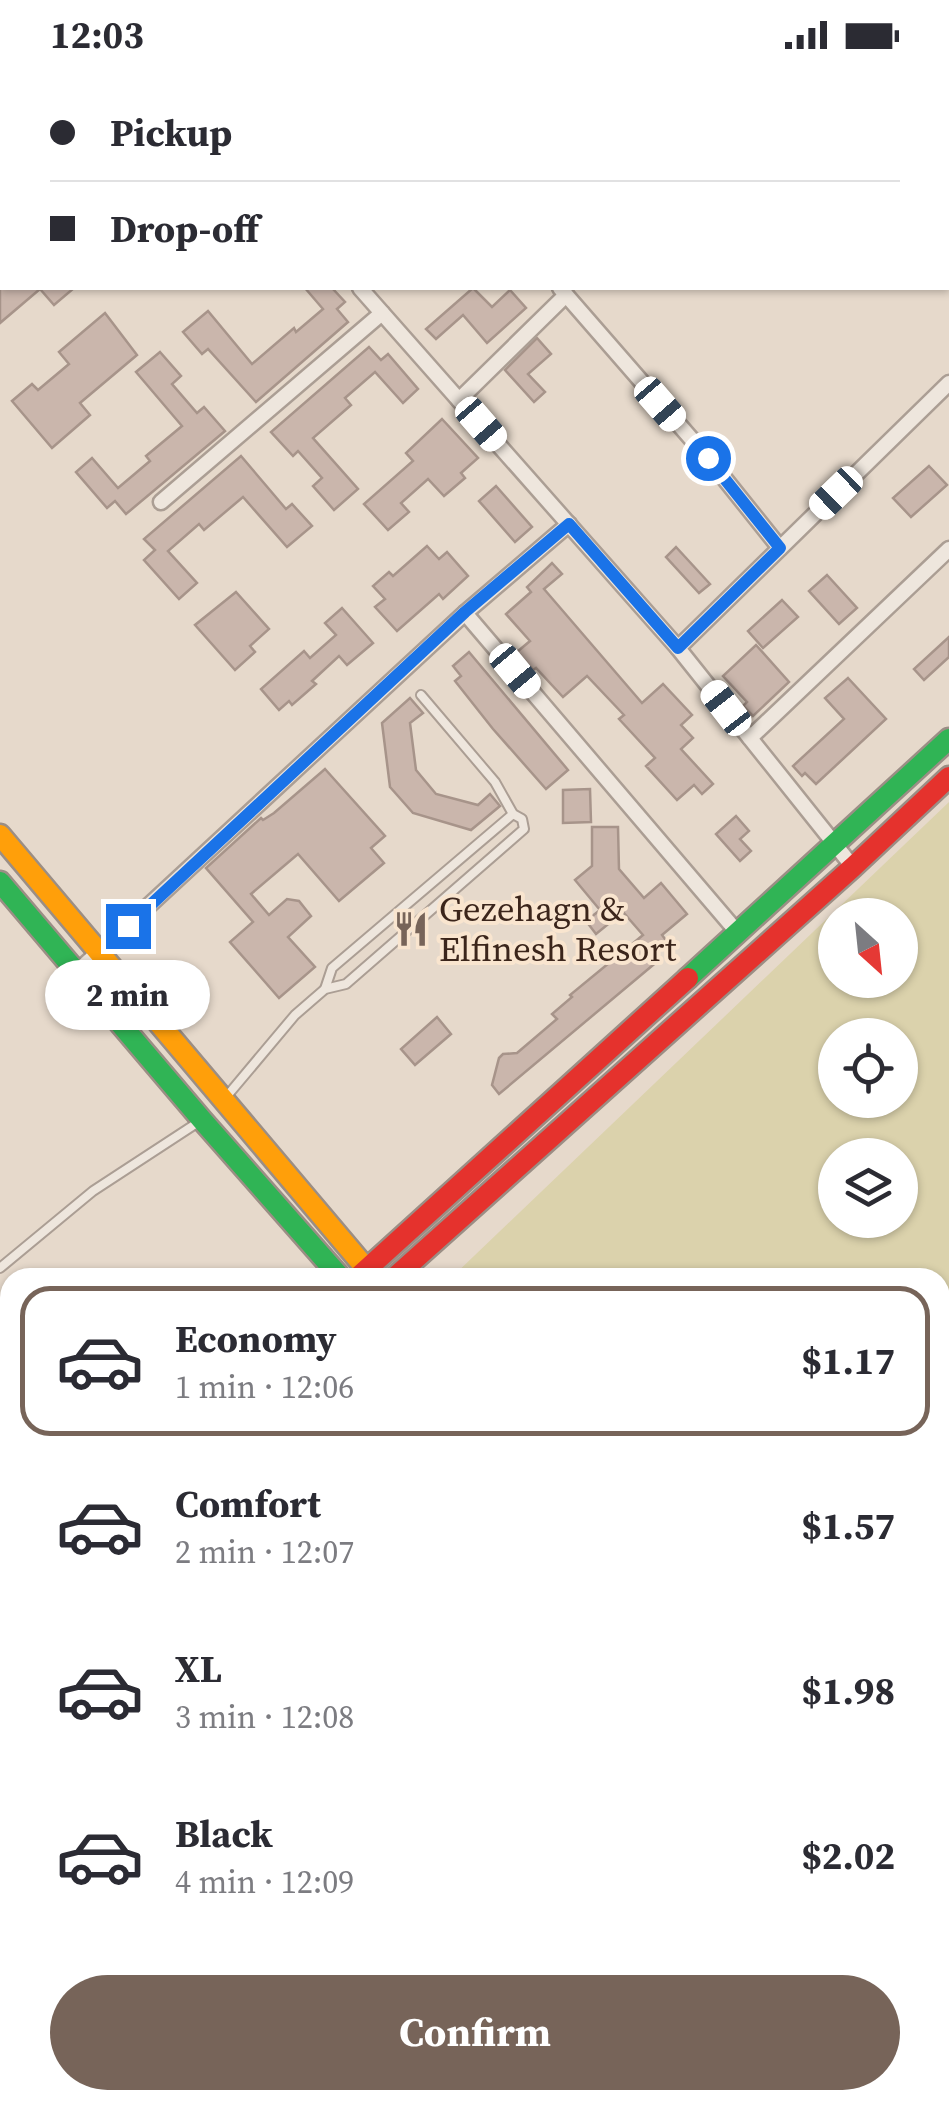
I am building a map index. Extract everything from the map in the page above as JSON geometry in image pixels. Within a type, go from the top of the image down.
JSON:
[{"type":"main road","points":[[374,1268],[949,739]]},
{"type":"main road","points":[[405,1268],[949,777]]},
{"type":"main road","points":[[0,834],[360,1268]]},
{"type":"main road","points":[[0,882],[332,1268]]},
{"type":"street","points":[[362,290],[678,648],[853,867]]},
{"type":"street","points":[[459,400],[563,291],[708,458],[780,548]]},
{"type":"street","points":[[161,502],[382,313]]},
{"type":"street","points":[[678,648],[949,383]]},
{"type":"street","points":[[76,973],[465,612],[569,524]]},
{"type":"street","points":[[750,738],[949,549]]},
{"type":"street","points":[[465,612],[738,934]]},
{"type":"lane","points":[[224,1100],[295,1015],[325,990],[346,984],[524,830],[522,819],[514,814],[495,782],[421,696]]},
{"type":"lane","points":[[325,990],[332,968],[514,814]]},
{"type":"lane","points":[[0,1268],[93,1191],[202,1120]]},
{"type":"shaded area","points":[[949,802],[949,1268],[461,1268],[818,927],[818,998],[918,998],[918,898],[849,898]]},
{"type":"building","points":[[0,290],[39,290],[0,323]]},
{"type":"building","points":[[41,290],[72,290],[54,305]]},
{"type":"building","points":[[307,290],[334,290],[345,302],[337,309],[348,322],[256,402],[208,349],[202,354],[183,332],[208,311],[252,364],[323,309]]},
{"type":"building","points":[[471,290],[492,307],[510,290],[526,308],[487,343],[463,315],[436,339],[426,329]]},
{"type":"building","points":[[105,313],[137,355],[80,403],[90,415],[52,448],[12,401],[32,384],[38,390],[69,364],[59,352]]},
{"type":"building","points":[[537,338],[551,354],[528,374],[545,392],[534,402],[505,370]]},
{"type":"building","points":[[369,347],[381,360],[388,354],[418,389],[403,403],[375,372],[345,398],[351,405],[313,438],[358,489],[334,510],[313,486],[322,478],[298,451],[293,456],[271,432]]},
{"type":"building","points":[[160,352],[181,376],[172,384],[197,413],[204,407],[225,431],[126,514],[115,501],[107,508],[76,472],[92,458],[118,488],[150,461],[146,456],[182,426],[136,372]]},
{"type":"building","points":[[442,419],[478,458],[461,473],[465,478],[444,496],[428,479],[401,503],[409,512],[388,530],[364,504],[413,461],[406,453]]},
{"type":"building","points":[[241,456],[286,509],[292,504],[312,526],[287,547],[243,497],[204,530],[199,524],[168,551],[197,583],[179,599],[144,560],[155,550],[144,539]]},
{"type":"building","points":[[929,466],[947,485],[911,517],[893,498]]},
{"type":"building","points":[[496,486],[532,527],[515,542],[479,501]]},
{"type":"building","points":[[427,546],[439,559],[447,552],[468,576],[443,599],[439,594],[397,631],[375,607],[385,599],[373,586],[389,572],[393,576]]},
{"type":"building","points":[[676,547],[710,584],[699,593],[666,557]]},
{"type":"building","points":[[552,563],[562,574],[544,589],[642,703],[663,684],[692,715],[681,725],[693,738],[681,749],[713,784],[702,794],[694,785],[677,800],[646,766],[655,758],[619,719],[624,715],[587,676],[563,697],[517,652],[530,641],[506,614],[531,592],[527,587]]},
{"type":"building","points":[[827,575],[857,608],[839,624],[809,591]]},
{"type":"building","points":[[236,592],[269,629],[250,646],[255,652],[235,670],[195,625]]},
{"type":"building","points":[[782,600],[798,617],[763,648],[748,631]]},
{"type":"building","points":[[342,608],[373,643],[347,665],[339,656],[312,681],[316,684],[292,705],[289,701],[279,710],[261,689],[304,651],[310,658],[336,635],[325,623]]},
{"type":"building","points":[[949,637],[949,657],[924,680],[914,669]]},
{"type":"building","points":[[756,645],[789,682],[753,716],[743,706],[747,702],[723,676]]},
{"type":"building","points":[[469,652],[568,770],[546,789],[455,681],[461,676],[453,666]]},
{"type":"building","points":[[848,678],[886,719],[816,784],[793,766],[844,719],[825,698]]},
{"type":"building","points":[[410,698],[423,713],[410,723],[416,770],[436,794],[478,805],[490,794],[500,806],[471,830],[413,813],[390,787],[382,723]]},
{"type":"building","points":[[325,769],[385,836],[371,848],[384,863],[339,901],[298,854],[251,894],[269,915],[287,899],[299,901],[311,916],[288,937],[315,967],[279,998],[230,942],[253,922],[206,868],[261,818],[274,813]]},
{"type":"building","points":[[590,789],[591,822],[563,823],[563,790]]},
{"type":"building","points":[[736,816],[749,831],[740,839],[751,851],[740,861],[716,834]]},
{"type":"building","points":[[592,827],[618,827],[619,869],[644,898],[661,883],[687,914],[662,935],[668,943],[654,954],[659,960],[499,1094],[492,1085],[499,1058],[517,1053],[557,1019],[552,1014],[570,995],[643,935],[623,912],[596,934],[586,921],[600,910],[575,880],[592,866]]},
{"type":"building","points":[[437,1017],[451,1034],[415,1065],[401,1049]]},
{"type":"traffic: fast","points":[[688,978],[949,739]]},
{"type":"traffic: fast","points":[[0,882],[332,1268]]},
{"type":"traffic: slow","points":[[0,835],[366,1268]]},
{"type":"traffic: jam","points":[[405,1268],[949,777]]},
{"type":"traffic: jam","points":[[368,1268],[688,978]]},
{"type":"place","name":"Gezehagn & Elfinesh Resort","points":[[411,929]]},
{"type":"route","points":[[128,926],[465,612],[569,524],[678,648],[780,548],[708,458]]}]
